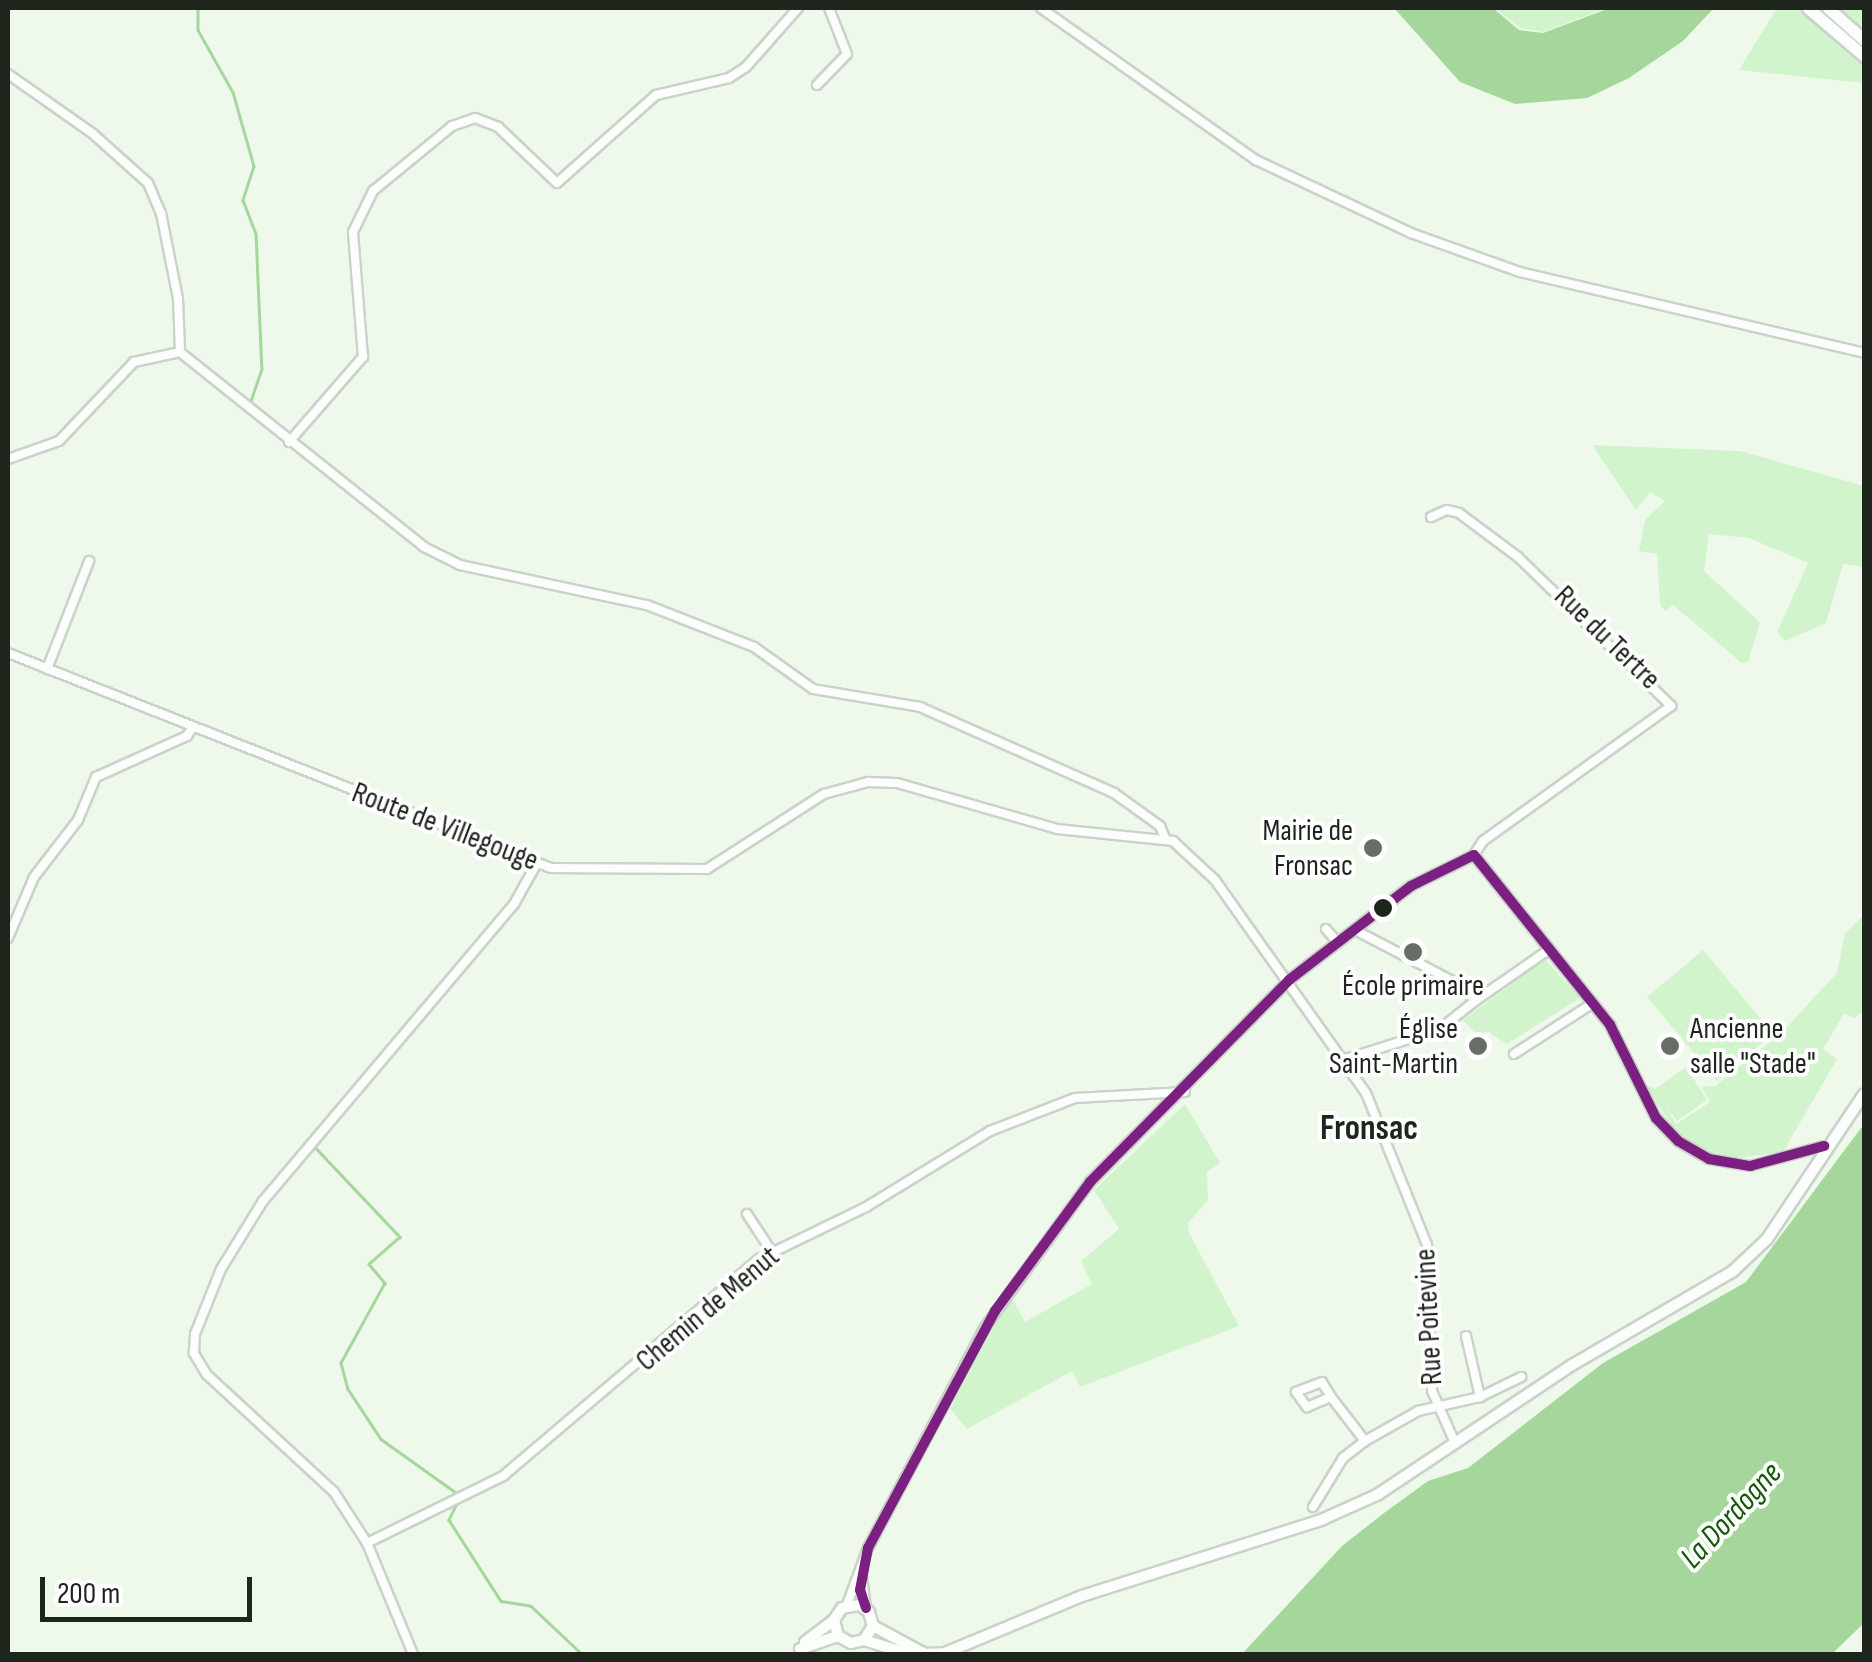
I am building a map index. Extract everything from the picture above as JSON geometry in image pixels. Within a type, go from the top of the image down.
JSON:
[{"type":"highway","points":[[1808,8],[1864,56]]},
{"type":"highway","points":[[1828,8],[1864,40]]},
{"type":"main road","points":[[797,1652],[847,1605],[866,1608],[873,1626],[924,1654],[945,1653],[1176,1563],[1321,1520],[1377,1495],[1572,1365],[1732,1272],[1767,1238],[1824,1146],[1864,1094]]},
{"type":"main road","points":[[834,1620],[838,1636],[851,1643],[864,1640],[909,1654]]},
{"type":"main road","points":[[864,1640],[873,1626]]},
{"type":"main road","points":[[797,1652],[838,1636]]},
{"type":"street","points":[[289,442],[362,357],[353,232],[373,192],[452,126],[475,118],[498,126],[557,183],[656,96],[728,78],[746,67],[798,8]]},
{"type":"street","points":[[817,85],[848,54],[829,8]]},
{"type":"street","points":[[1041,8],[1267,166],[1411,233],[1520,272],[1864,353]]},
{"type":"street","points":[[8,74],[92,133],[148,183],[161,213],[175,285],[180,352],[424,547],[460,565],[648,606],[741,641],[812,689],[920,707],[1114,792],[1160,826],[1165,838],[1206,869],[1289,980]]},
{"type":"street","points":[[8,459],[59,441],[134,362],[180,352]]},
{"type":"street","name":"Rue du Tertre","points":[[1431,517],[1447,510],[1458,513],[1518,557],[1672,706],[1483,840],[1474,855]]},
{"type":"street","points":[[47,669],[89,561]]},
{"type":"street","name":"Route de Villegouge","points":[[8,653],[536,865],[706,869],[824,794],[868,782],[897,783],[1057,830],[1165,838]]},
{"type":"street","points":[[8,937],[34,877],[78,820],[96,777],[187,736],[192,728]]},
{"type":"street","points":[[847,1605],[861,1562],[1005,1296],[1105,1164],[1185,1092],[1289,980],[1411,886],[1474,855],[1630,1056],[1656,1118],[1692,1152],[1750,1166],[1824,1146]]},
{"type":"street","points":[[413,1654],[367,1544],[334,1492],[207,1375],[194,1353],[195,1334],[221,1270],[263,1201],[514,904],[536,865]]},
{"type":"street","points":[[1326,929],[1338,942]]},
{"type":"street","points":[[1355,930],[1464,987],[1475,1000]]},
{"type":"street","points":[[1346,1059],[1440,1029],[1547,950]]},
{"type":"street","name":"Rue Poitevine","points":[[1289,980],[1346,1059],[1427,1245],[1436,1406],[1456,1444]]},
{"type":"street","points":[[1514,1054],[1592,1003]]},
{"type":"street","name":"Chemin de Menut","points":[[367,1544],[503,1476],[772,1252],[866,1207],[990,1130],[1040,1110],[1092,1096],[1185,1092]]},
{"type":"street","points":[[747,1214],[772,1252]]},
{"type":"street","points":[[1466,1336],[1480,1397]]},
{"type":"street","points":[[1313,1507],[1343,1458],[1365,1441],[1436,1406],[1480,1397],[1521,1378]]},
{"type":"street","points":[[1331,1397],[1365,1441]]},
{"type":"street","points":[[861,1562],[866,1608]]},
{"type":"shaded area","points":[[1495,8],[1607,8],[1543,32],[1520,28]]},
{"type":"shaded area","points":[[1777,8],[1864,8],[1864,83],[1739,70]]},
{"type":"shaded area","points":[[1592,445],[1740,451],[1864,486],[1864,567],[1843,564],[1826,623],[1785,641],[1777,632],[1808,563],[1749,538],[1709,534],[1704,571],[1760,622],[1748,662],[1742,663],[1673,605],[1665,611],[1660,605],[1657,554],[1639,551],[1645,520],[1665,501],[1650,492],[1636,510]]},
{"type":"shaded area","points":[[1864,915],[1864,1011],[1854,1018],[1844,1014],[1823,1049],[1837,1059],[1783,1152],[1723,1160],[1682,1141],[1645,1085],[1655,1089],[1686,1067],[1707,1100],[1677,1121],[1666,1107],[1676,1124],[1710,1102],[1702,1087],[1715,1086],[1781,1033],[1837,973],[1845,933]]},
{"type":"shaded area","points":[[1703,950],[1773,1033],[1717,1080],[1647,997]]},
{"type":"shaded area","points":[[1545,959],[1580,998],[1507,1044],[1487,1031],[1479,1037],[1463,1020]]},
{"type":"shaded area","points":[[1185,1104],[1220,1163],[1207,1172],[1208,1200],[1188,1223],[1189,1233],[1239,1326],[1080,1387],[1072,1371],[967,1429],[950,1409],[993,1324],[1012,1298],[1025,1322],[1092,1284],[1081,1261],[1119,1229],[1094,1190]]},
{"type":"water","points":[[1394,8],[1493,8],[1519,30],[1543,33],[1610,8],[1714,8],[1683,41],[1629,78],[1587,98],[1515,104],[1460,82]]},
{"type":"water","name":"La Dordogne","points":[[1864,1124],[1864,1623],[1832,1654],[1242,1654],[1342,1546],[1384,1513],[1428,1481],[1468,1468],[1603,1363],[1746,1282]]},
{"type":"waterway","points":[[198,8],[198,30],[233,92],[254,166],[243,200],[256,234],[262,369],[250,403]]},
{"type":"waterway","points":[[315,1147],[400,1237],[369,1264],[385,1283],[341,1363],[348,1389],[381,1439],[458,1494]]},
{"type":"waterway","points":[[458,1502],[449,1520],[501,1601],[531,1606],[582,1654]]},
{"type":"transit line","points":[[1474,855],[1610,1025],[1656,1118],[1678,1141],[1709,1159],[1750,1166],[1824,1146]]},
{"type":"transit line","points":[[866,1608],[860,1590],[868,1548],[995,1311],[1090,1182],[1289,980],[1411,886],[1474,855]]},
{"type":"place","name":"Mairie de Fronsac","points":[[1373,848]]},
{"type":"place","name":"École primaire","points":[[1413,952]]},
{"type":"place","name":"Église Saint-Martin","points":[[1478,1046]]},
{"type":"place","name":"Ancienne salle \"Stade\"","points":[[1670,1046]]},
{"type":"district","name":"Fronsac","points":[[1369,1129]]}]
